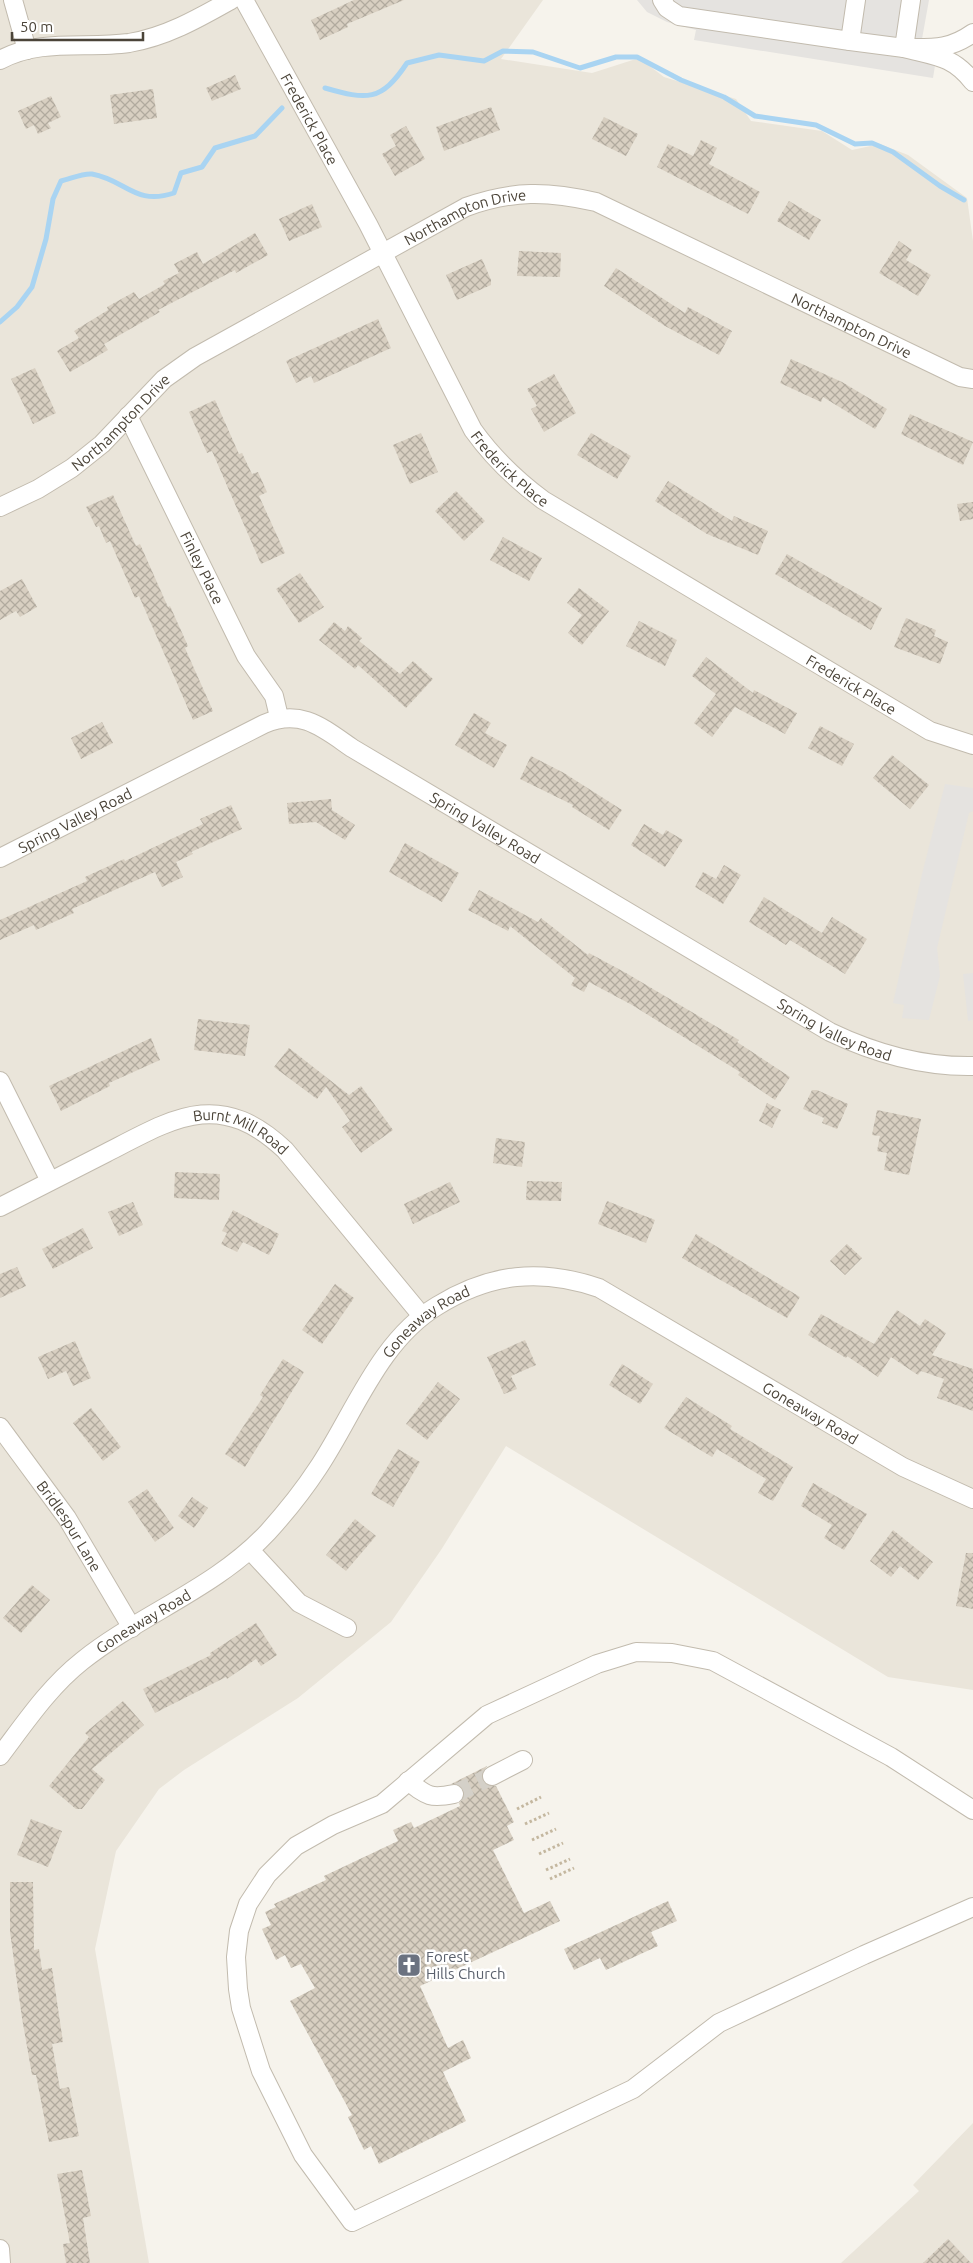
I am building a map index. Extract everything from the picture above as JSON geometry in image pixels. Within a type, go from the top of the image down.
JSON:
[{"type":"street","points":[[13,0],[27,50]]},
{"type":"street","points":[[0,60],[27,50],[57,45],[95,46],[144,39],[166,33],[198,19],[231,0]]},
{"type":"street","name":"Frederick Place","points":[[244,0],[383,252],[473,430],[492,457],[516,480],[543,500],[930,731],[973,745]]},
{"type":"street","points":[[662,0],[667,8],[679,16],[904,48],[950,60],[965,72],[973,82]]},
{"type":"street","points":[[850,41],[856,0]]},
{"type":"street","points":[[904,48],[911,0]]},
{"type":"street","points":[[904,48],[942,48],[958,43],[973,33]]},
{"type":"street","name":"Northampton Drive","points":[[0,507],[72,468],[102,444],[164,379],[195,357],[466,207],[482,201],[514,194],[565,195],[596,202],[625,214],[960,377],[973,379]]},
{"type":"street","name":"Finley Place","points":[[128,416],[246,656],[274,696],[279,717]]},
{"type":"street","name":"Spring Valley Road","points":[[0,858],[279,717],[297,718],[316,724],[369,758],[830,1032],[858,1045],[894,1057],[949,1067],[973,1066]]},
{"type":"street","points":[[0,1081],[50,1181]]},
{"type":"street","name":"Burnt Mill Road","points":[[0,1207],[164,1124],[195,1114],[231,1116],[252,1124],[271,1136],[285,1150],[422,1316]]},
{"type":"street","name":"Goneaway Road","points":[[0,1756],[57,1684],[82,1661],[197,1588],[250,1550],[294,1502],[318,1468],[387,1353],[422,1316],[464,1291],[487,1282],[517,1276],[544,1276],[571,1279],[599,1288],[903,1467],[973,1499]]},
{"type":"street","name":"Bridlespur Lane","points":[[0,1427],[67,1518],[132,1628]]},
{"type":"street","points":[[250,1550],[299,1603],[347,1628]]},
{"type":"street","points":[[973,1810],[891,1757],[713,1661],[672,1653],[636,1652],[597,1664],[487,1715],[382,1804],[334,1825],[296,1846],[267,1875],[248,1904],[239,1932],[236,1958],[241,2008],[262,2072],[303,2155],[352,2222],[633,2089],[719,2023],[973,1907]]},
{"type":"street","points":[[492,1776],[523,1760]]},
{"type":"street","points":[[408,1781],[425,1795],[436,1798],[454,1794]]},
{"type":"street","points":[[0,2249],[1,2263]]},
{"type":"path","points":[[517,1809],[541,1797]]},
{"type":"path","points":[[525,1824],[548,1814]]},
{"type":"path","points":[[532,1840],[556,1829]]},
{"type":"path","points":[[539,1854],[562,1843]]},
{"type":"path","points":[[546,1870],[570,1858]]},
{"type":"path","points":[[550,1880],[574,1868]]},
{"type":"shaded area","points":[[0,0],[543,0],[501,59],[592,73],[639,58],[664,77],[736,99],[751,121],[822,131],[852,150],[880,144],[908,155],[967,198],[973,241],[973,1690],[888,1677],[506,1446],[441,1550],[391,1622],[298,1698],[184,1770],[159,1789],[116,1851],[95,1949],[149,2263],[0,2263]]},
{"type":"shaded area","points":[[637,0],[929,0],[922,39],[939,41],[933,78],[694,40],[696,30],[667,22],[647,12]]},
{"type":"shaded area","points":[[945,784],[973,788],[973,811],[969,813],[937,948],[940,976],[929,1020],[902,1018],[904,1005],[893,1003],[922,874]]},
{"type":"shaded area","points":[[973,973],[973,1020],[968,1021],[963,974]]},
{"type":"shaded area","points":[[973,2123],[973,2263],[841,2263],[919,2191],[913,2185]]},
{"type":"building","points":[[354,0],[404,0],[347,24],[348,27],[320,40],[311,20]]},
{"type":"building","points":[[235,75],[241,89],[212,101],[206,88]]},
{"type":"building","points":[[153,89],[157,118],[114,124],[110,95]]},
{"type":"building","points":[[51,96],[61,117],[48,123],[51,128],[38,134],[34,125],[26,129],[18,111]]},
{"type":"building","points":[[491,107],[500,130],[444,151],[436,127]]},
{"type":"building","points":[[604,117],[638,134],[626,156],[592,139]]},
{"type":"building","points":[[406,126],[425,159],[395,176],[382,154],[396,146],[390,135]]},
{"type":"building","points":[[701,140],[717,148],[709,164],[760,192],[748,214],[657,167],[668,144],[693,156]]},
{"type":"building","points":[[789,201],[821,220],[809,240],[777,221]]},
{"type":"building","points":[[312,204],[322,227],[289,241],[279,219]]},
{"type":"building","points":[[255,233],[268,255],[236,273],[235,270],[158,310],[160,312],[104,344],[108,350],[70,372],[57,351],[79,338],[74,331],[108,310],[107,307],[134,292],[139,299],[165,284],[163,281],[179,273],[174,264],[197,252],[203,264]]},
{"type":"building","points":[[899,241],[912,250],[906,260],[931,275],[918,296],[879,273]]},
{"type":"building","points":[[519,251],[561,253],[560,277],[517,276]]},
{"type":"building","points":[[482,259],[491,280],[491,285],[457,300],[446,275]]},
{"type":"building","points":[[616,268],[685,313],[688,307],[732,331],[719,355],[665,326],[604,286]]},
{"type":"building","points":[[378,319],[391,348],[314,383],[311,376],[296,383],[286,361]]},
{"type":"building","points":[[791,359],[842,382],[887,409],[875,429],[823,397],[821,402],[780,383]]},
{"type":"building","points":[[35,368],[56,413],[33,424],[11,379]]},
{"type":"building","points":[[554,374],[576,413],[544,432],[531,409],[537,406],[527,389]]},
{"type":"building","points":[[215,400],[239,454],[242,453],[252,474],[258,472],[267,492],[259,496],[285,553],[261,564],[212,451],[207,453],[189,412]]},
{"type":"building","points":[[910,414],[973,442],[963,465],[901,434]]},
{"type":"building","points":[[421,433],[438,472],[410,484],[393,445]]},
{"type":"building","points":[[591,433],[631,456],[617,479],[577,455]]},
{"type":"building","points":[[668,481],[732,521],[734,516],[768,531],[758,555],[707,534],[655,501]]},
{"type":"building","points":[[456,491],[485,521],[464,541],[435,511]]},
{"type":"building","points":[[113,495],[136,546],[140,544],[168,607],[170,606],[188,646],[185,648],[213,711],[193,720],[139,596],[135,598],[110,541],[106,543],[99,526],[96,527],[86,507]]},
{"type":"building","points":[[973,502],[973,519],[960,521],[957,504]]},
{"type":"building","points":[[503,537],[542,558],[529,581],[490,560]]},
{"type":"building","points":[[787,554],[882,608],[871,630],[775,574]]},
{"type":"building","points":[[300,573],[324,607],[299,623],[276,589]]},
{"type":"building","points":[[22,579],[37,607],[20,617],[16,611],[0,620],[0,591]]},
{"type":"building","points":[[579,588],[609,611],[582,645],[568,633],[582,615],[567,603]]},
{"type":"building","points":[[906,618],[936,630],[934,636],[948,642],[940,664],[894,647]]},
{"type":"building","points":[[639,621],[677,640],[665,666],[626,646]]},
{"type":"building","points":[[334,622],[345,631],[348,626],[362,638],[359,641],[400,674],[413,661],[433,679],[406,708],[358,665],[355,669],[319,640]]},
{"type":"building","points":[[706,657],[753,693],[754,690],[797,713],[785,734],[735,707],[712,737],[694,723],[716,694],[692,676]]},
{"type":"building","points":[[474,713],[491,723],[485,733],[507,745],[494,768],[455,745]]},
{"type":"building","points":[[102,722],[113,743],[81,759],[71,738]]},
{"type":"building","points":[[820,726],[854,744],[842,766],[808,748]]},
{"type":"building","points":[[892,755],[929,785],[910,809],[873,778]]},
{"type":"building","points":[[531,756],[564,773],[622,810],[609,830],[572,807],[573,805],[520,779]]},
{"type":"building","points":[[331,799],[332,810],[355,825],[345,840],[316,822],[289,824],[287,803]]},
{"type":"building","points":[[231,805],[242,829],[191,852],[193,854],[176,862],[183,877],[162,887],[155,872],[72,909],[74,913],[36,930],[34,925],[0,940],[0,920],[87,881],[85,877],[124,859],[125,861],[203,824],[200,819]]},
{"type":"building","points":[[644,824],[663,835],[666,830],[683,840],[665,867],[631,845]]},
{"type":"building","points":[[405,843],[459,873],[442,902],[389,872]]},
{"type":"building","points":[[724,865],[741,875],[723,904],[695,887],[703,872],[716,879]]},
{"type":"building","points":[[479,890],[538,922],[541,918],[588,955],[589,953],[626,973],[739,1040],[737,1042],[790,1077],[775,1100],[738,1075],[740,1072],[632,1005],[589,982],[584,992],[571,985],[575,978],[510,926],[508,931],[468,910]]},
{"type":"building","points":[[764,897],[822,933],[832,917],[867,939],[845,974],[790,940],[786,945],[749,922]]},
{"type":"building","points":[[198,1019],[250,1025],[245,1056],[194,1050]]},
{"type":"building","points":[[151,1038],[160,1060],[109,1083],[110,1086],[61,1111],[49,1086]]},
{"type":"building","points":[[289,1048],[349,1095],[361,1086],[393,1130],[361,1153],[342,1127],[350,1121],[326,1087],[317,1099],[274,1067]]},
{"type":"building","points":[[812,1090],[817,1090],[848,1104],[837,1129],[822,1123],[824,1118],[803,1109]]},
{"type":"building","points":[[767,1103],[781,1110],[772,1128],[759,1121]]},
{"type":"building","points":[[877,1110],[921,1119],[909,1175],[884,1170],[887,1153],[877,1151],[880,1136],[872,1135]]},
{"type":"building","points":[[496,1138],[525,1142],[522,1167],[493,1163]]},
{"type":"building","points":[[175,1172],[220,1174],[219,1200],[174,1198]]},
{"type":"building","points":[[527,1181],[562,1182],[561,1201],[526,1200]]},
{"type":"building","points":[[450,1182],[460,1202],[413,1224],[404,1204]]},
{"type":"building","points":[[607,1201],[655,1220],[646,1243],[598,1224]]},
{"type":"building","points":[[133,1202],[143,1225],[119,1236],[108,1212]]},
{"type":"building","points":[[233,1210],[279,1234],[269,1255],[243,1242],[237,1252],[221,1244],[227,1233],[222,1231]]},
{"type":"building","points":[[83,1228],[93,1248],[53,1269],[42,1249]]},
{"type":"building","points":[[696,1234],[800,1297],[787,1318],[682,1258]]},
{"type":"building","points":[[847,1244],[862,1258],[845,1275],[830,1261]]},
{"type":"building","points":[[17,1267],[26,1286],[0,1298],[0,1274]]},
{"type":"building","points":[[335,1284],[354,1298],[322,1344],[302,1330]]},
{"type":"building","points":[[897,1310],[920,1326],[925,1319],[946,1333],[932,1355],[973,1369],[973,1411],[937,1398],[944,1379],[921,1371],[918,1375],[891,1357],[878,1377],[847,1356],[846,1358],[808,1335],[821,1314],[874,1344]]},
{"type":"building","points":[[525,1340],[536,1365],[511,1376],[517,1389],[504,1394],[487,1357]]},
{"type":"building","points":[[75,1341],[91,1378],[73,1386],[66,1371],[48,1379],[38,1357]]},
{"type":"building","points":[[283,1359],[304,1372],[245,1467],[225,1454],[263,1397],[260,1395]]},
{"type":"building","points":[[622,1364],[653,1384],[640,1404],[609,1385]]},
{"type":"building","points":[[438,1382],[460,1399],[427,1440],[406,1424]]},
{"type":"building","points":[[686,1397],[732,1426],[730,1429],[793,1467],[773,1501],[758,1493],[766,1479],[717,1449],[712,1457],[664,1428]]},
{"type":"building","points":[[91,1408],[121,1447],[103,1461],[73,1423]]},
{"type":"building","points":[[398,1449],[420,1462],[393,1507],[371,1494]]},
{"type":"building","points":[[813,1483],[867,1514],[844,1550],[824,1538],[832,1525],[801,1506]]},
{"type":"building","points":[[147,1489],[174,1528],[155,1542],[128,1502]]},
{"type":"building","points":[[192,1497],[208,1508],[194,1528],[178,1516]]},
{"type":"building","points":[[355,1519],[376,1536],[346,1571],[326,1555]]},
{"type":"building","points":[[893,1530],[933,1562],[918,1580],[900,1566],[891,1577],[870,1561]]},
{"type":"building","points":[[966,1553],[973,1553],[973,1609],[956,1606]]},
{"type":"building","points":[[32,1585],[50,1600],[21,1633],[3,1618]]},
{"type":"building","points":[[256,1623],[277,1655],[261,1666],[256,1659],[227,1679],[226,1677],[155,1713],[143,1689],[211,1655],[210,1653]]},
{"type":"building","points":[[123,1701],[144,1725],[92,1769],[105,1780],[82,1809],[76,1809],[49,1786],[89,1737],[85,1733]]},
{"type":"building","name":"Forest Hills Church","points":[[487,1766],[481,1775],[482,1780],[487,1785],[496,1786],[514,1822],[507,1826],[514,1840],[493,1850],[524,1913],[550,1901],[560,1921],[420,1986],[448,2048],[463,2040],[471,2058],[443,2072],[466,2121],[379,2164],[371,2146],[364,2150],[348,2117],[352,2115],[290,2001],[315,1988],[301,1964],[291,1968],[285,1955],[276,1960],[262,1929],[271,1925],[265,1912],[276,1907],[274,1904],[326,1880],[324,1876],[398,1841],[393,1830],[411,1822],[414,1828],[460,1806],[459,1803],[464,1798],[464,1792],[458,1784],[451,1784]]},
{"type":"building","points":[[31,1819],[62,1831],[48,1867],[17,1855]]},
{"type":"building","points":[[10,1882],[33,1882],[34,1950],[39,1949],[42,1970],[52,1968],[63,2042],[52,2044],[60,2089],[69,2087],[79,2136],[49,2142],[36,2075],[32,2075],[22,2018],[10,1932]]},
{"type":"building","points":[[668,1901],[677,1921],[651,1932],[658,1946],[606,1970],[600,1958],[574,1970],[564,1949]]},
{"type":"building","points":[[82,2170],[91,2216],[83,2218],[90,2263],[66,2263],[63,2244],[70,2243],[57,2174]]},
{"type":"building","points":[[948,2239],[971,2263],[923,2263]]},
{"type":"waterway","points":[[325,88],[352,95],[372,95],[389,85],[407,63],[439,55],[484,61],[503,51],[533,52],[580,68],[616,57],[637,57],[681,80],[724,97],[755,116],[816,125],[855,144],[872,143],[893,152],[940,186],[964,200]]},
{"type":"waterway","points":[[0,322],[17,307],[32,287],[46,239],[53,199],[61,181],[92,174],[114,181],[140,194],[161,196],[174,193],[181,173],[202,167],[215,148],[255,136],[282,108]]},
{"type":"tunnel","points":[[454,1794],[492,1776]]},
{"type":"place","name":"Forest Hills Church","points":[[409,1965]]}]
